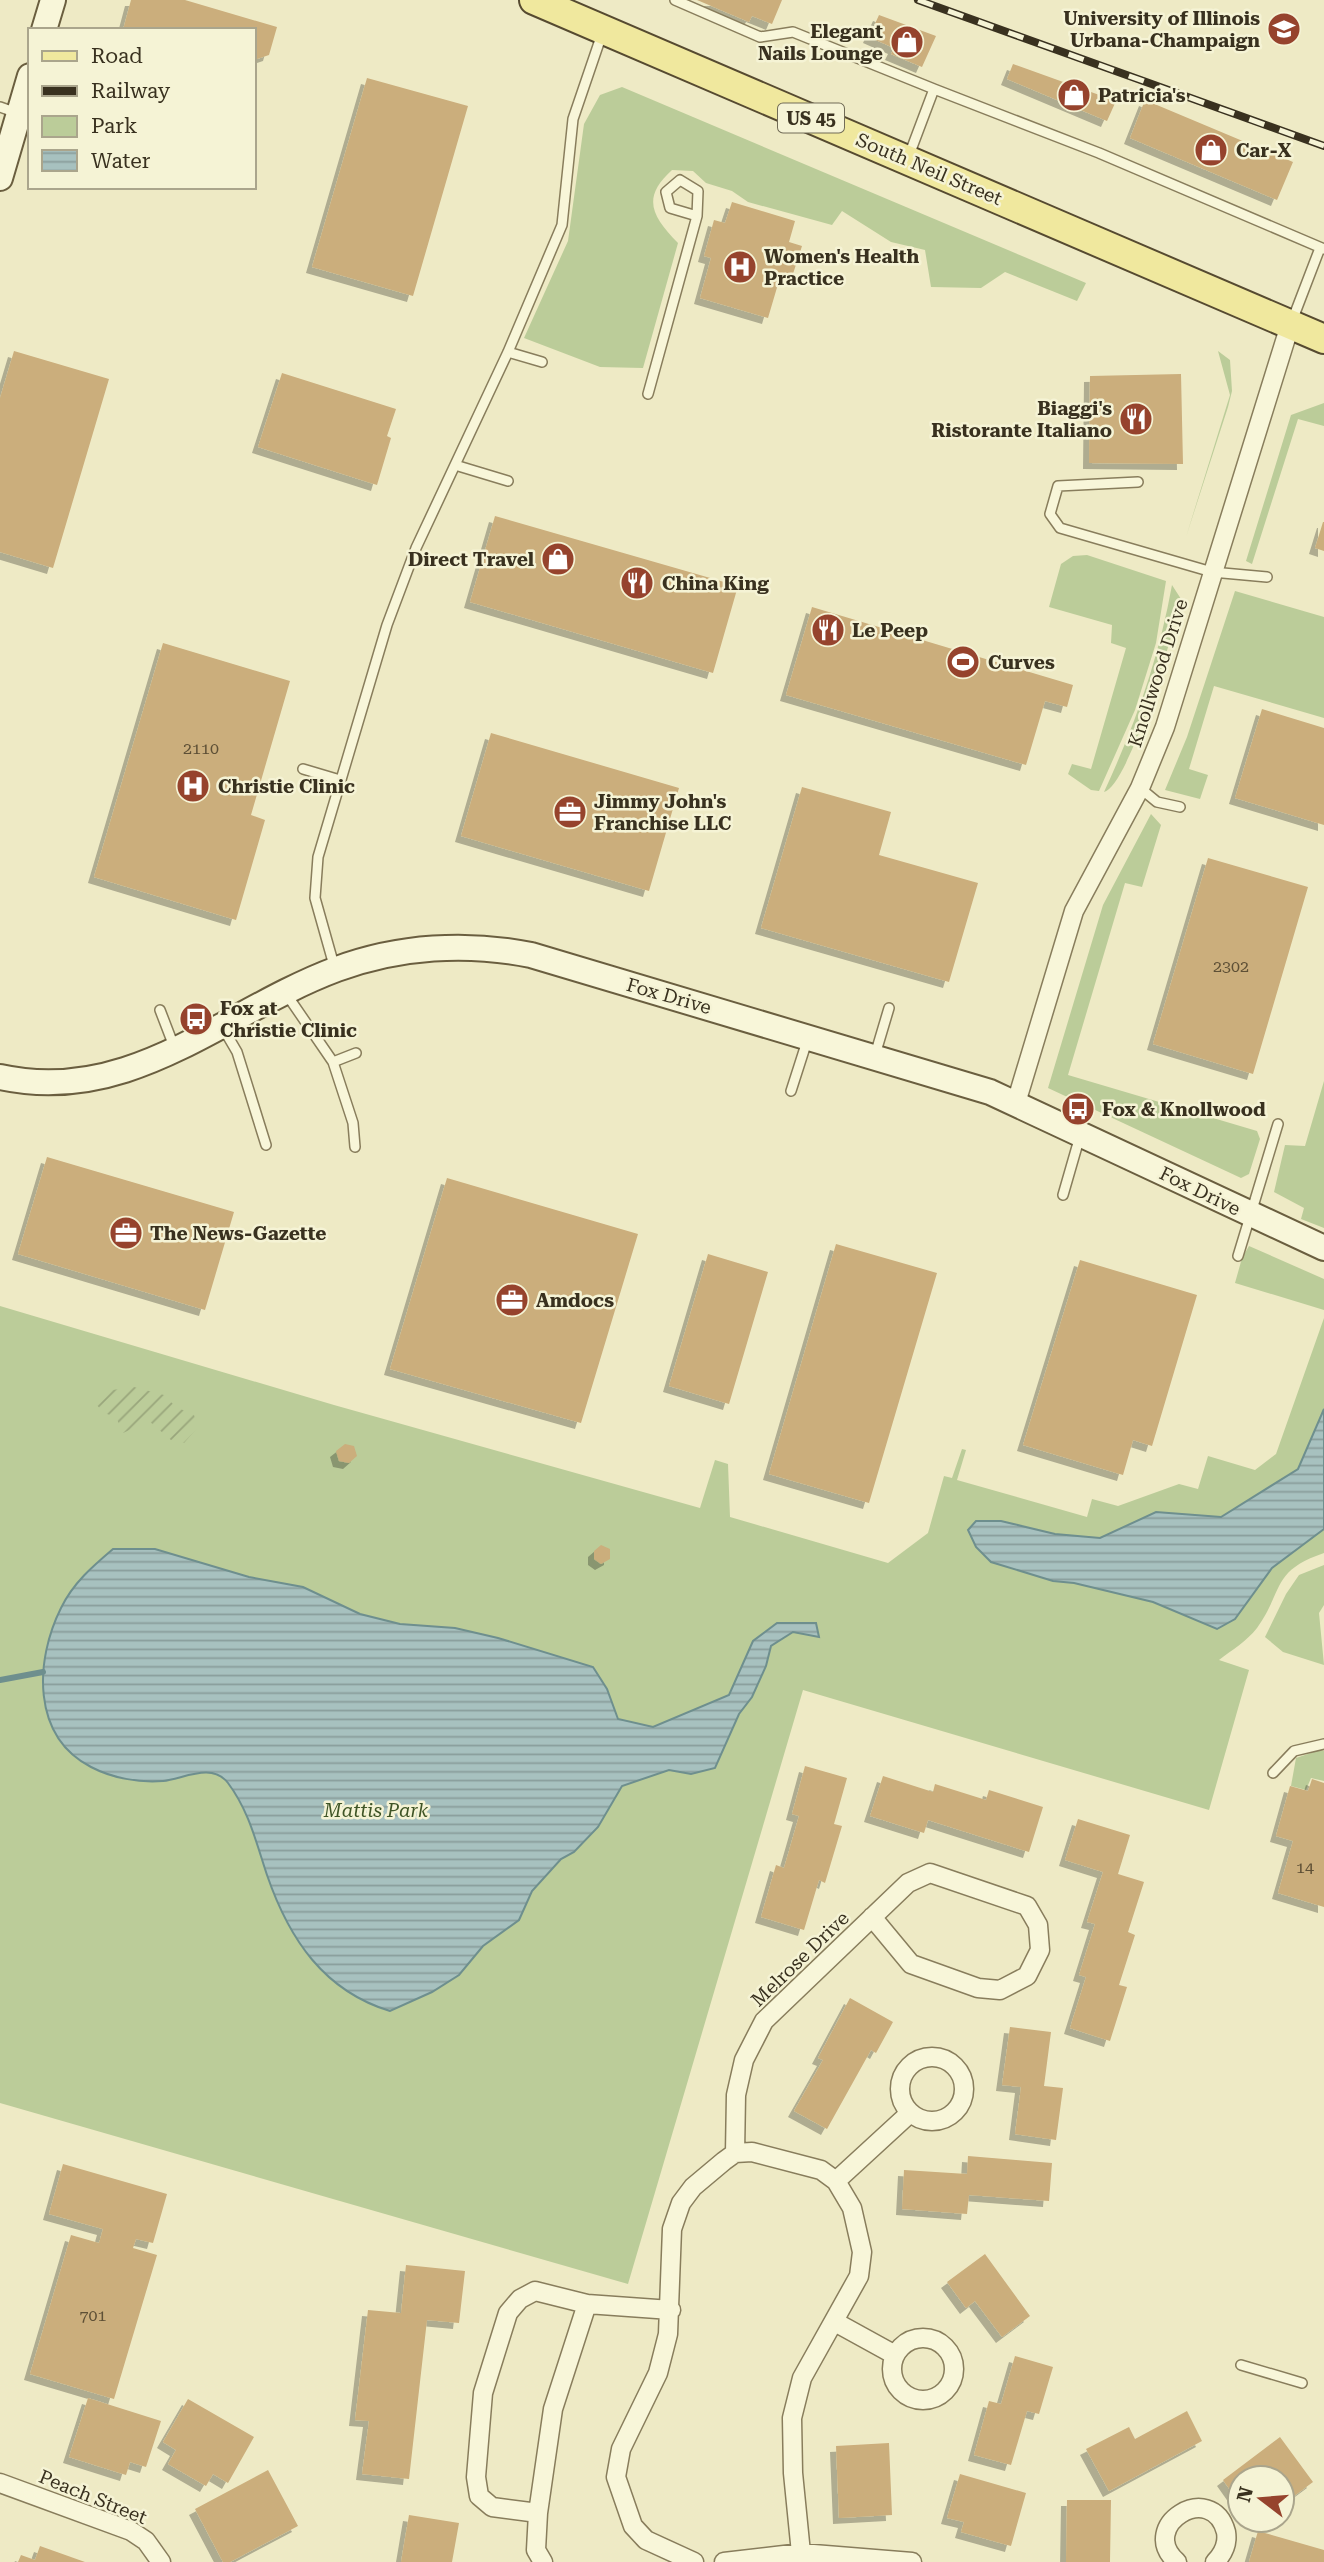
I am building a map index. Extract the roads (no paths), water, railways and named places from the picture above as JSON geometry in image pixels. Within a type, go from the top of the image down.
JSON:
[{"type":"main road","name":"South Neil Street","points":[[534,0],[1324,340]]},
{"type":"street","points":[[45,28],[52,0]]},
{"type":"street","points":[[0,178],[14,120],[28,82]]},
{"type":"street","name":"Knollwood Drive","points":[[1016,1103],[1074,911],[1140,788],[1166,727],[1290,325]]},
{"type":"street","name":"Fox Drive","points":[[0,1077],[50,1082],[82,1080],[118,1073],[156,1061],[286,993],[335,970],[371,958],[418,950],[499,948],[974,1086],[1016,1103],[1324,1248]]},
{"type":"street","name":"Melrose Drive","points":[[735,2153],[736,2095],[744,2060],[764,2021],[872,1917],[908,1883],[930,1873],[1027,1906],[1038,1925],[1040,1950],[1027,1976],[1000,1990],[978,1988],[911,1964],[872,1917]]},
{"type":"street","points":[[836,2181],[910,2113]]},
{"type":"street","points":[[694,2562],[646,2540],[633,2526],[616,2477],[621,2449],[658,2373],[671,2310],[672,2229],[681,2203],[710,2171],[735,2153],[769,2155],[821,2170],[836,2181],[852,2208],[862,2252],[859,2276],[835,2322],[816,2348],[802,2378],[792,2418],[793,2473],[802,2553]]},
{"type":"street","points":[[538,2513],[492,2507],[479,2496],[476,2477],[483,2393],[508,2313],[520,2299],[536,2291],[587,2304],[671,2310]]},
{"type":"street","points":[[543,2562],[536,2550],[538,2513],[553,2409],[587,2304]]},
{"type":"street","points":[[835,2322],[895,2355]]},
{"type":"street","name":"Peach Street","points":[[0,2483],[131,2531],[146,2541],[161,2562]]},
{"type":"street","points":[[1178,2562],[1167,2546],[1166,2533],[1171,2521],[1192,2508],[1205,2509],[1216,2515],[1224,2525],[1227,2537],[1224,2550],[1215,2562]]},
{"type":"street","points":[[724,2562],[802,2553],[912,2562]]},
{"type":"lane","points":[[675,0],[760,37],[793,32],[1099,153],[1322,248],[1290,325]]},
{"type":"lane","points":[[335,970],[322,933],[315,898],[314,874],[340,780],[391,614],[416,548],[508,352],[562,225],[573,119],[604,29]]},
{"type":"lane","points":[[908,160],[934,89]]},
{"type":"lane","points":[[648,394],[697,216]]},
{"type":"lane","points":[[508,352],[542,362]]},
{"type":"lane","points":[[455,465],[508,481]]},
{"type":"lane","points":[[1138,482],[1058,486],[1050,514],[1060,528],[1212,572],[1267,577]]},
{"type":"lane","points":[[303,769],[340,780]]},
{"type":"lane","points":[[1140,788],[1157,802],[1181,807]]},
{"type":"lane","points":[[286,993],[333,1062],[353,1123],[355,1147]]},
{"type":"lane","points":[[875,1057],[889,1009]]},
{"type":"lane","points":[[160,1010],[176,1050]]},
{"type":"lane","points":[[222,1026],[237,1052],[266,1145]]},
{"type":"lane","points":[[791,1091],[808,1036]]},
{"type":"lane","points":[[333,1062],[356,1054]]},
{"type":"lane","points":[[1238,1256],[1278,1124]]},
{"type":"lane","points":[[1063,1195],[1081,1135]]},
{"type":"lane","points":[[1273,1773],[1294,1751],[1324,1744]]},
{"type":"lane","points":[[1241,2365],[1302,2383]]},
{"type":"water","points":[[1324,1409],[1324,1529],[1272,1568],[1235,1619],[1217,1629],[1153,1602],[1074,1583],[1053,1581],[991,1562],[976,1547],[968,1530],[976,1521],[1001,1521],[1055,1534],[1100,1538],[1156,1512],[1221,1517],[1298,1469]]},
{"type":"water","points":[[113,1549],[155,1549],[249,1577],[303,1587],[360,1614],[400,1624],[455,1628],[593,1667],[607,1689],[618,1719],[653,1727],[729,1695],[753,1641],[777,1623],[816,1623],[819,1637],[793,1632],[771,1646],[766,1666],[752,1697],[739,1714],[715,1768],[691,1774],[669,1770],[622,1786],[598,1827],[574,1852],[561,1859],[532,1891],[519,1920],[483,1946],[459,1975],[432,1992],[390,2011],[346,1990],[312,1960],[298,1941],[276,1898],[247,1816],[228,1783],[221,1777],[197,1773],[154,1781],[117,1777],[91,1767],[71,1753],[57,1736],[48,1717],[44,1695],[43,1673],[52,1628],[77,1583]]},
{"type":"waterway","points":[[0,1680],[43,1672]]},
{"type":"railway","points":[[918,0],[1324,146]]},
{"type":"place","name":"University of Illinois Urbana-Champaign","points":[[1284,29]]},
{"type":"place","name":"Elegant Nails Lounge","points":[[907,42]]},
{"type":"place","name":"Patricia's","points":[[1074,95]]},
{"type":"place","name":"Car-X","points":[[1211,150]]},
{"type":"place","name":"Women's Health Practice","points":[[740,267]]},
{"type":"place","name":"Biaggi's Ristorante Italiano","points":[[1136,419]]},
{"type":"place","name":"Direct Travel","points":[[558,559]]},
{"type":"place","name":"China King","points":[[637,583]]},
{"type":"place","name":"Le Peep","points":[[828,630]]},
{"type":"place","name":"Curves","points":[[963,662]]},
{"type":"place","name":"Christie Clinic","points":[[193,786]]},
{"type":"place","name":"Jimmy John's Franchise LLC","points":[[570,812]]},
{"type":"place","name":"Fox at Christie Clinic","points":[[196,1019]]},
{"type":"place","name":"Fox & Knollwood","points":[[1078,1109]]},
{"type":"place","name":"The News-Gazette","points":[[126,1233]]},
{"type":"place","name":"Amdocs","points":[[512,1300]]},
{"type":"park label","name":"Mattis Park","points":[[376,1810]]}]
